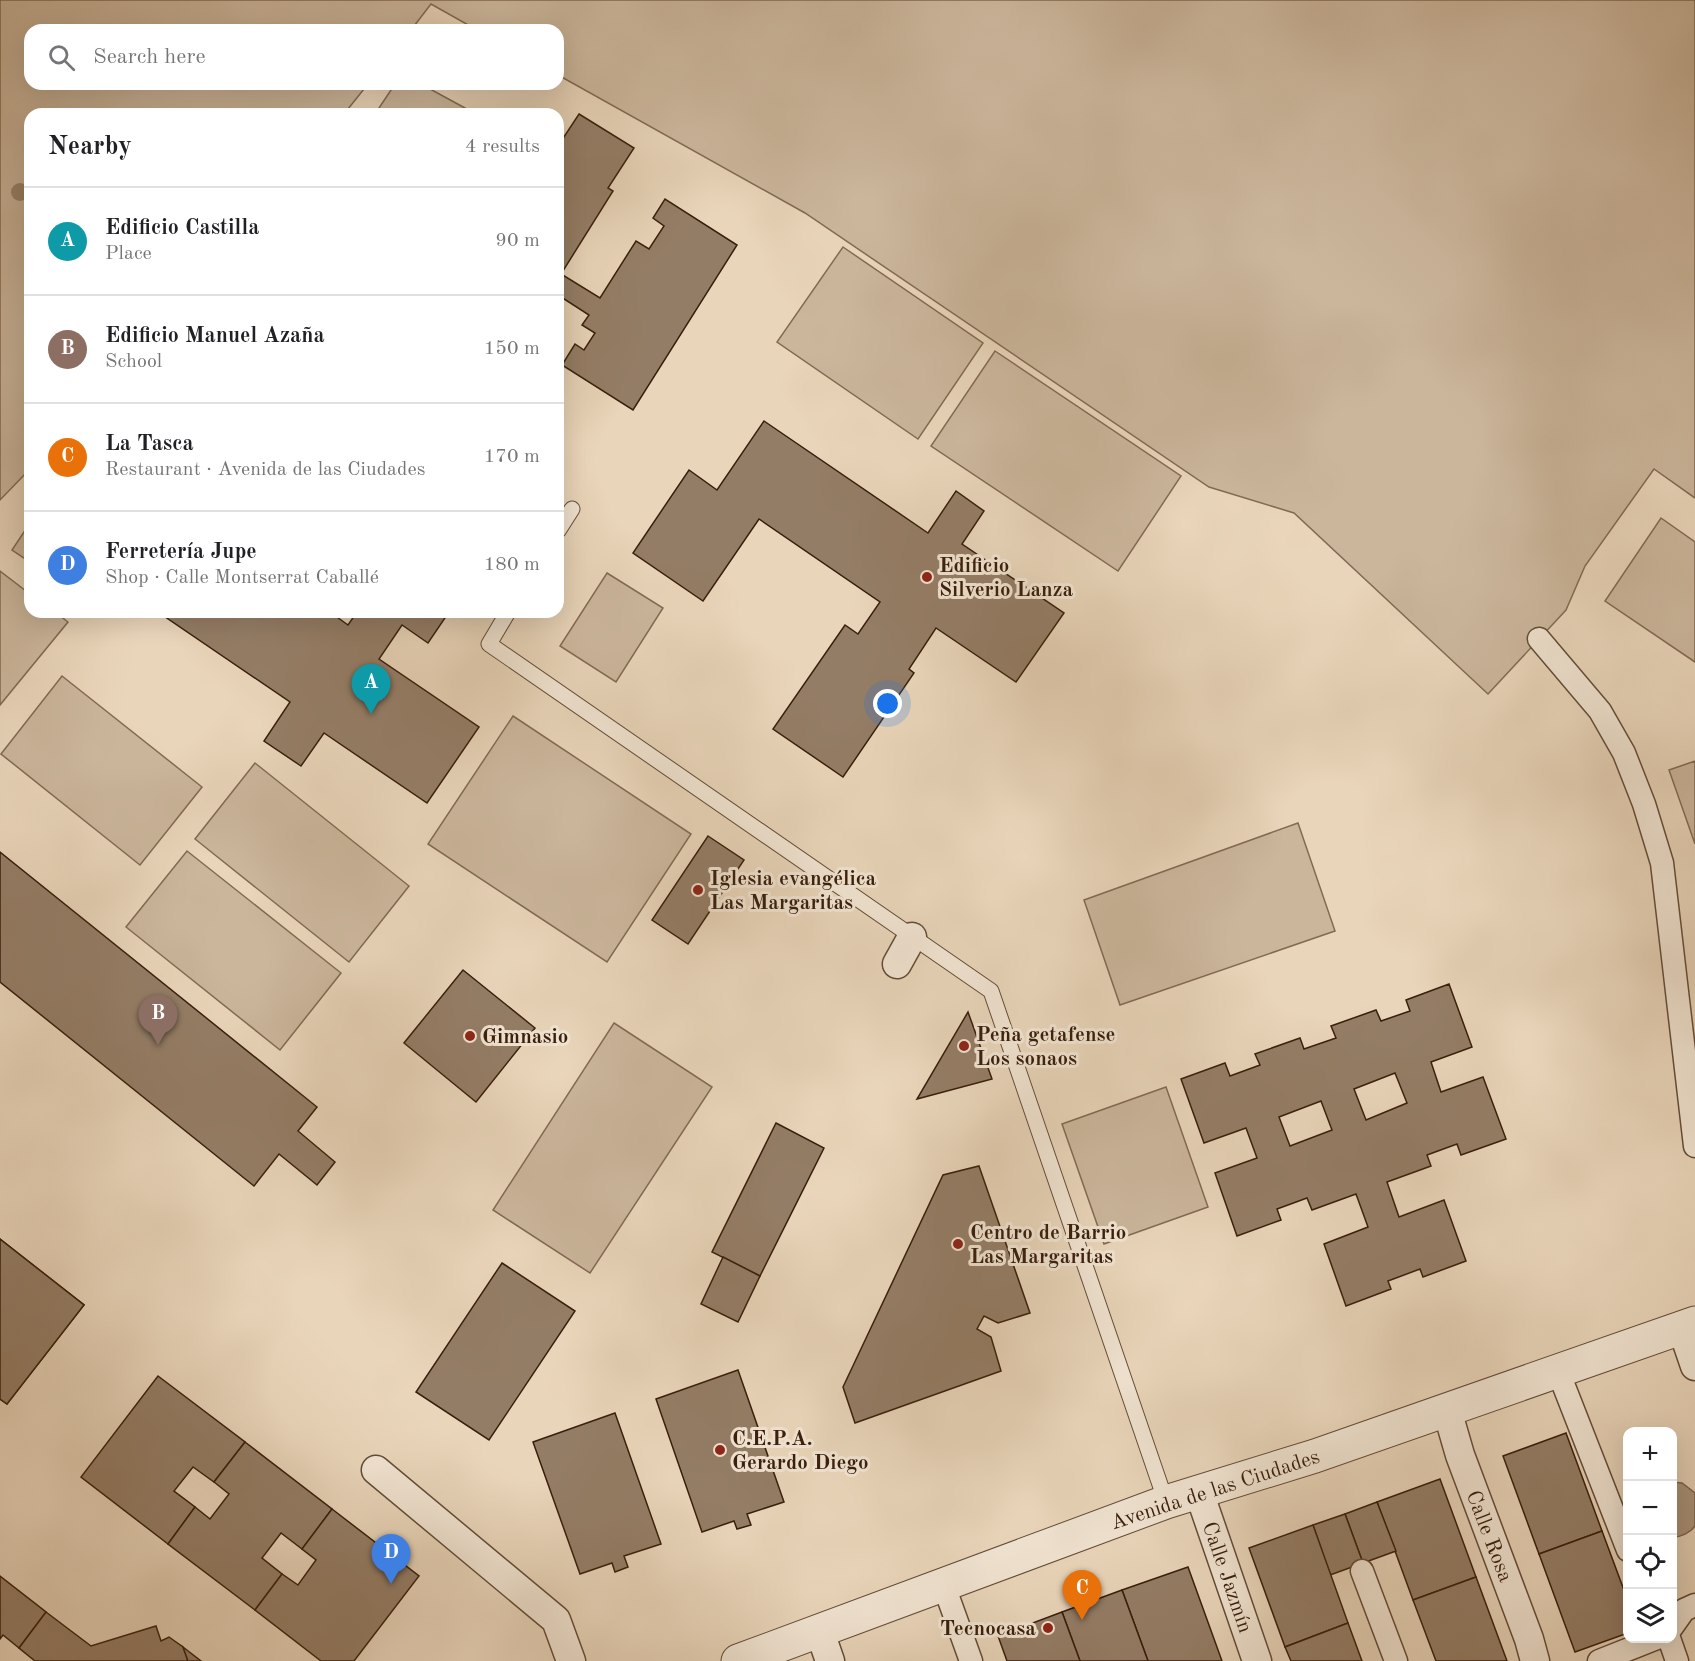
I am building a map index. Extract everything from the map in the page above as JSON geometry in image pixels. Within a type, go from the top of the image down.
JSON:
[{"type":"street","points":[[1539,639],[1600,711],[1624,753],[1644,804],[1662,863],[1695,1146]]},
{"type":"street","points":[[897,964],[912,937]]},
{"type":"street","points":[[1688,1326],[1695,1366]]},
{"type":"street","name":"Avenida de las Ciudades","points":[[738,1661],[825,1647],[944,1586],[1166,1502],[1446,1410],[1688,1326]]},
{"type":"street","points":[[1558,1371],[1623,1537]]},
{"type":"street","name":"Calle Rosa","points":[[1446,1410],[1460,1455],[1529,1639],[1535,1661]]},
{"type":"street","points":[[376,1470],[556,1620],[571,1661]]},
{"type":"street","name":"Calle Jazmín","points":[[1199,1492],[1257,1661]]},
{"type":"street","points":[[1362,1571],[1396,1661]]},
{"type":"street","points":[[944,1586],[971,1661]]},
{"type":"street","points":[[1677,1620],[1684,1610],[1695,1605]]},
{"type":"street","points":[[1599,1661],[1644,1643]]},
{"type":"street","points":[[1671,1643],[1677,1661]]},
{"type":"lane","points":[[564,522],[572,509]]},
{"type":"lane","points":[[504,618],[489,644],[991,992],[1166,1502]]},
{"type":"shaded area","points":[[0,0],[1695,0],[1695,498],[1654,469],[1585,566],[1566,610],[1488,694],[1294,513],[1209,487],[805,213],[564,78],[564,24],[466,24],[431,4],[416,24],[24,24],[24,90],[363,90],[349,108],[24,108],[24,475],[0,500]]},
{"type":"shaded area","points":[[391,90],[432,90],[465,108],[379,108]]},
{"type":"shaded area","points":[[843,247],[983,343],[918,439],[777,342]]},
{"type":"shaded area","points":[[995,351],[1181,476],[1118,571],[931,446]]},
{"type":"shaded area","points":[[1661,518],[1695,542],[1695,662],[1605,601]]},
{"type":"shaded area","points":[[24,532],[24,558],[12,550]]},
{"type":"shaded area","points":[[0,571],[24,589],[24,618],[63,618],[68,622],[0,705]]},
{"type":"shaded area","points":[[607,573],[663,608],[616,682],[560,646]]},
{"type":"shaded area","points":[[62,676],[202,787],[140,865],[1,754]]},
{"type":"shaded area","points":[[513,716],[691,834],[607,962],[428,844]]},
{"type":"shaded area","points":[[1695,761],[1695,844],[1669,770]]},
{"type":"shaded area","points":[[255,763],[409,886],[349,962],[195,839]]},
{"type":"shaded area","points":[[1298,823],[1335,931],[1120,1005],[1084,900]]},
{"type":"shaded area","points":[[187,851],[341,973],[280,1050],[126,927]]},
{"type":"shaded area","points":[[614,1023],[712,1087],[590,1273],[493,1210]]},
{"type":"shaded area","points":[[1166,1087],[1208,1207],[1104,1244],[1062,1124]]},
{"type":"shaded area","points":[[1677,1482],[1682,1483],[1695,1493],[1695,1526],[1691,1531],[1677,1536]]},
{"type":"building","points":[[579,114],[634,148],[608,188],[613,191],[564,269],[564,137]]},
{"type":"building","points":[[665,199],[737,245],[633,410],[564,366],[564,362],[575,344],[584,350],[595,333],[582,325],[589,315],[564,299],[564,276],[600,298],[636,241],[649,249],[664,226],[653,218]]},
{"type":"building","name":"Edificio Silverio Lanza","points":[[764,421],[928,533],[956,491],[984,511],[962,544],[1064,613],[1016,682],[936,628],[909,669],[914,673],[843,777],[773,729],[845,625],[858,634],[880,602],[759,519],[703,601],[633,553],[689,470],[717,490]]},
{"type":"building","points":[[167,618],[338,618],[348,625],[353,618],[445,618],[428,643],[402,625],[379,659],[479,727],[427,803],[324,733],[301,766],[264,741],[290,702]]},
{"type":"building","name":"Iglesia evangélica Las Margaritas","points":[[708,836],[744,860],[688,944],[652,920]]},
{"type":"building","points":[[0,852],[317,1107],[298,1131],[335,1162],[317,1185],[279,1154],[254,1186],[0,982]]},
{"type":"building","name":"Gimnasio","points":[[463,970],[535,1028],[476,1102],[404,1043]]},
{"type":"building","points":[[1449,984],[1472,1047],[1431,1062],[1441,1092],[1483,1077],[1506,1139],[1461,1155],[1457,1144],[1427,1155],[1431,1166],[1387,1182],[1399,1217],[1444,1200],[1466,1261],[1423,1277],[1420,1269],[1388,1281],[1391,1289],[1346,1306],[1324,1244],[1368,1227],[1356,1194],[1312,1210],[1307,1198],[1277,1209],[1281,1220],[1237,1236],[1215,1173],[1257,1158],[1246,1128],[1204,1143],[1181,1079],[1225,1063],[1230,1076],[1260,1065],[1255,1054],[1300,1038],[1304,1049],[1336,1038],[1331,1026],[1376,1010],[1381,1021],[1410,1011],[1406,1000]],"holes":[[[1395,1073],[1407,1103],[1366,1120],[1354,1089]],[[1321,1101],[1332,1130],[1290,1146],[1279,1117]]]},
{"type":"building","name":"Peña getafense Los sonaos","points":[[968,1012],[992,1079],[917,1099]]},
{"type":"building","points":[[776,1123],[824,1148],[760,1276],[712,1252]]},
{"type":"building","name":"Centro de Barrio Las Margaritas","points":[[979,1166],[1030,1313],[998,1323],[984,1316],[977,1329],[991,1337],[1001,1371],[855,1423],[843,1387],[943,1175]]},
{"type":"building","points":[[0,1239],[84,1305],[7,1404],[0,1399]]},
{"type":"building","points":[[0,1239],[84,1305],[7,1404],[0,1399]]},
{"type":"building","points":[[723,1257],[760,1276],[738,1322],[701,1304]]},
{"type":"building","points":[[502,1263],[575,1311],[489,1440],[416,1392]]},
{"type":"building","name":"C.E.P.A. Gerardo Diego","points":[[738,1370],[784,1502],[747,1514],[751,1525],[737,1529],[734,1521],[702,1532],[656,1399]]},
{"type":"building","points":[[158,1376],[245,1442],[214,1482],[193,1467],[174,1491],[195,1507],[168,1544],[81,1477]]},
{"type":"building","points":[[615,1413],[661,1544],[624,1556],[628,1567],[615,1572],[612,1563],[580,1574],[533,1442]]},
{"type":"building","points":[[1566,1433],[1602,1531],[1539,1554],[1503,1456]]},
{"type":"building","points":[[245,1442],[332,1509],[302,1549],[281,1533],[262,1558],[282,1574],[255,1610],[168,1544],[195,1507],[210,1519],[229,1494],[214,1482]]},
{"type":"building","points":[[1440,1479],[1476,1577],[1413,1600],[1377,1502]]},
{"type":"building","points":[[1377,1502],[1396,1551],[1363,1563],[1345,1514]]},
{"type":"building","points":[[332,1509],[419,1576],[354,1661],[321,1661],[255,1610],[282,1574],[298,1585],[316,1560],[302,1549]]},
{"type":"building","points":[[1345,1514],[1363,1563],[1330,1575],[1313,1525]]},
{"type":"building","points":[[1313,1525],[1348,1623],[1285,1647],[1249,1548]]},
{"type":"building","points":[[1602,1531],[1623,1588],[1623,1635],[1575,1652],[1539,1554]]},
{"type":"building","points":[[1188,1567],[1222,1661],[1148,1661],[1122,1590]]},
{"type":"building","points":[[0,1576],[46,1612],[19,1648],[3,1635],[0,1639]]},
{"type":"building","points":[[1476,1577],[1507,1661],[1436,1661],[1413,1600]]},
{"type":"building","points":[[1122,1590],[1148,1661],[1080,1661],[1062,1612]]},
{"type":"building","points":[[46,1612],[91,1646],[156,1626],[161,1641],[169,1637],[183,1647],[188,1661],[35,1661],[19,1648]]},
{"type":"building","points":[[1062,1612],[1080,1661],[1007,1661],[998,1636]]},
{"type":"building","points":[[1348,1623],[1362,1661],[1291,1661],[1285,1647]]},
{"type":"building","points":[[183,1647],[201,1661],[188,1661]]},
{"type":"place","name":"Edificio Silverio Lanza","points":[[927,577]]},
{"type":"place","name":"Edificio Castilla","points":[[371,714]]},
{"type":"place","name":"Iglesia evangélica Las Margaritas","points":[[698,890]]},
{"type":"place","name":"Gimnasio","points":[[470,1036]]},
{"type":"place","name":"Edificio Manuel Azaña","points":[[158,1045]]},
{"type":"place","name":"Peña getafense Los sonaos","points":[[964,1046]]},
{"type":"place","name":"Centro de Barrio Las Margaritas","points":[[958,1244]]},
{"type":"place","name":"C.E.P.A. Gerardo Diego","points":[[720,1450]]},
{"type":"place","name":"Ferretería Jupe","points":[[391,1584]]},
{"type":"place","name":"La Tasca","points":[[1082,1620]]},
{"type":"place","name":"Tecnocasa","points":[[1048,1628]]}]
